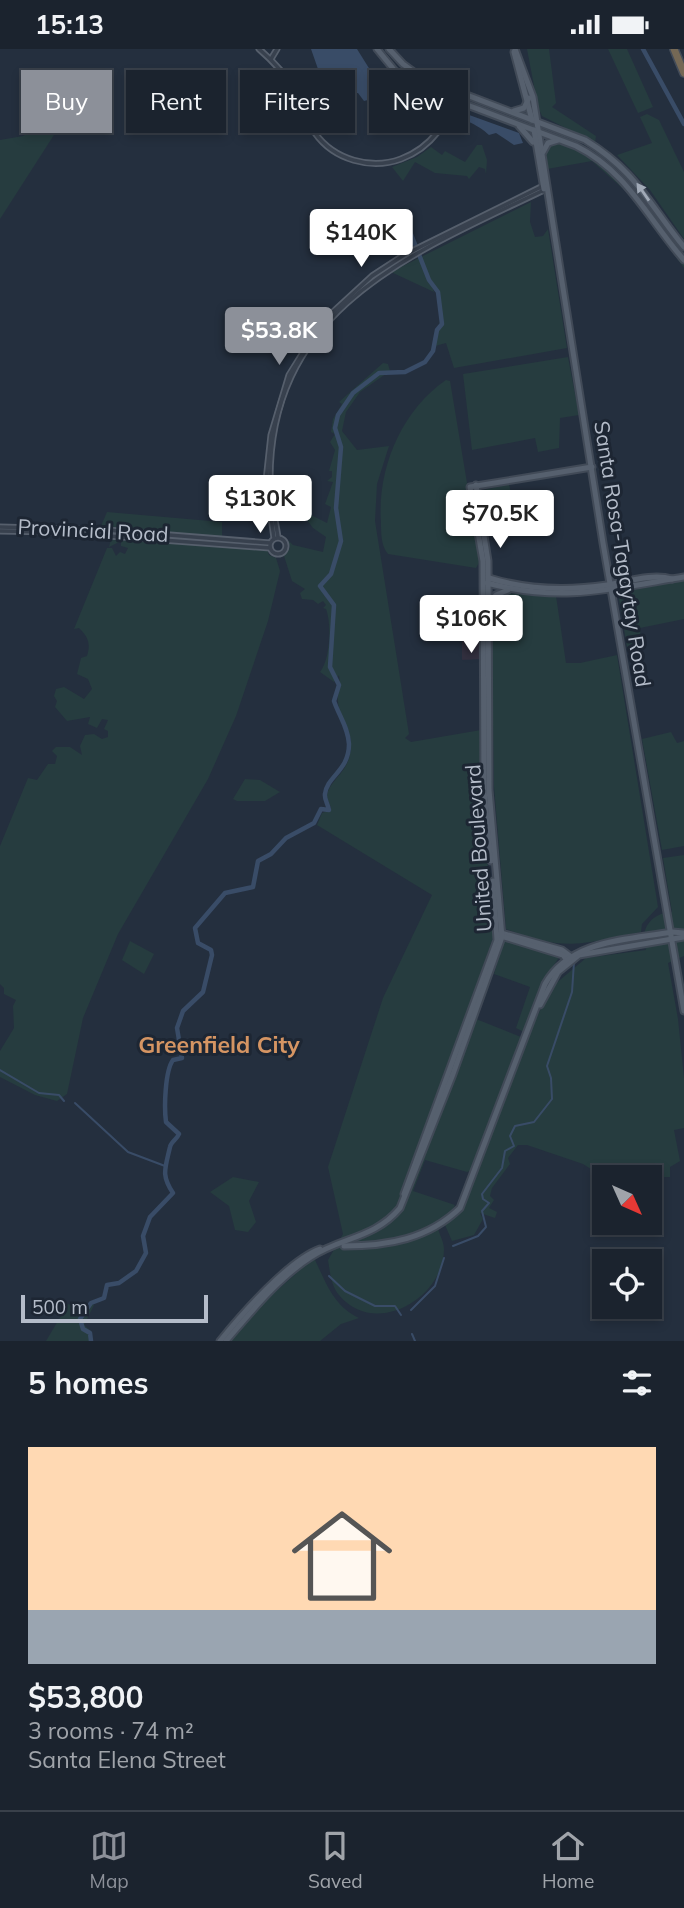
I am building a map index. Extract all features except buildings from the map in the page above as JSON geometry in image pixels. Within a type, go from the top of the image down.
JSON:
[{"type":"highway","points":[[676,49],[684,63]]},
{"type":"highway","points":[[676,49],[684,73]]},
{"type":"main road","points":[[377,49],[394,70]]},
{"type":"main road","points":[[389,49],[411,70]]},
{"type":"main road","name":"Santa Rosa-Tagaytay Road","points":[[514,49],[535,121]]},
{"type":"main road","name":"Santa Rosa-Tagaytay Road","points":[[514,49],[532,91],[535,107],[537,147],[684,1011]]},
{"type":"main road","points":[[468,95],[580,138],[606,153],[628,171],[684,247]]},
{"type":"main road","points":[[511,112],[522,109],[528,98]]},
{"type":"main road","points":[[468,106],[576,146],[616,173],[684,260]]},
{"type":"main road","points":[[535,107],[552,127]]},
{"type":"main road","points":[[513,122],[531,137],[545,186]]},
{"type":"main road","name":"Santa Rosa-Tagaytay Road","points":[[536,131],[545,186]]},
{"type":"main road","points":[[576,146],[580,143],[580,138]]},
{"type":"main road","points":[[543,162],[545,146],[560,140]]},
{"type":"main road","points":[[536,156],[537,147]]},
{"type":"main road","name":"United Boulevard","points":[[339,1245],[368,1234],[400,1208],[412,1183],[501,935],[489,790],[489,604],[473,486],[592,467]]},
{"type":"main road","points":[[486,580],[509,589],[539,592],[611,588],[640,579],[684,577]]},
{"type":"main road","points":[[486,580],[539,592]]},
{"type":"main road","name":"United Boulevard","points":[[486,580],[484,790],[501,935]]},
{"type":"main road","points":[[489,604],[499,593],[509,589]]},
{"type":"main road","points":[[501,935],[569,958]]},
{"type":"main road","points":[[220,1341],[253,1303],[305,1256],[326,1247],[391,1243],[414,1238],[431,1231],[460,1208],[545,984],[569,958],[588,948],[684,935]]},
{"type":"main road","points":[[226,1341],[256,1306],[308,1259],[339,1245]]},
{"type":"street","points":[[259,49],[271,59],[295,91],[320,139],[347,158],[375,163],[404,158],[429,142],[436,133]]},
{"type":"street","points":[[271,59],[277,49]]},
{"type":"street","name":"Provincial Road","points":[[0,529],[273,541],[271,463],[283,403],[295,371],[329,319],[374,278],[417,251],[545,186]]},
{"type":"shaded area","points":[[481,624],[481,659],[462,660],[462,625]]},
{"type":"green space","points":[[527,49],[549,49],[556,103],[552,107],[596,136],[595,143],[542,116]]},
{"type":"green space","points":[[608,49],[627,49],[653,107],[638,113]]},
{"type":"green space","points":[[647,114],[659,120],[684,172],[684,239],[650,190],[617,155],[652,143],[640,117]]},
{"type":"green space","points":[[28,133],[55,133],[0,219],[0,140]]},
{"type":"green space","points":[[556,142],[596,163],[629,194],[592,161],[547,169],[546,146]]},
{"type":"green space","points":[[477,145],[482,145],[487,160],[486,174],[485,169],[479,167],[469,179],[467,176],[435,173],[415,162],[403,181],[392,167],[417,157],[431,147],[442,155],[445,151],[465,162]]},
{"type":"green space","points":[[633,199],[684,263],[684,268]]},
{"type":"green space","points":[[531,202],[530,222],[535,237],[543,236],[548,229],[567,348],[454,368],[446,343],[435,346],[440,306],[431,283],[434,292],[391,272]]},
{"type":"green space","points":[[568,357],[579,415],[560,418],[559,448],[538,452],[535,438],[472,450],[463,374]]},
{"type":"green space","points":[[383,363],[388,364],[390,371],[360,392],[346,412],[342,431],[357,450],[389,446],[377,484],[375,521],[409,734],[405,738],[411,742],[481,730],[480,781],[494,935],[466,1015],[521,1037],[473,1170],[467,1172],[425,1160],[413,1191],[455,1205],[446,1223],[463,1209],[534,1022],[554,985],[586,958],[646,950],[644,935],[648,923],[658,915],[672,912],[663,858],[684,855],[684,956],[668,963],[678,1019],[684,1078],[684,1128],[674,1130],[680,1161],[670,1167],[670,1177],[662,1177],[662,1165],[592,1165],[592,1170],[583,1164],[527,1145],[518,1145],[508,1158],[510,1164],[492,1188],[490,1196],[494,1200],[489,1208],[497,1212],[495,1218],[480,1213],[483,1219],[474,1235],[452,1241],[445,1225],[438,1229],[444,1249],[441,1267],[433,1283],[420,1297],[405,1307],[388,1313],[370,1313],[354,1307],[336,1291],[328,1260],[343,1234],[328,1167],[383,998],[432,895],[317,825],[322,813],[331,810],[328,791],[345,767],[351,746],[349,731],[339,708],[339,675],[334,682],[320,672],[329,642],[328,616],[323,608],[326,605],[323,601],[318,604],[313,600],[302,599],[300,593],[305,589],[292,581],[284,556],[290,548],[288,540],[293,545],[323,552],[326,537],[313,528],[304,516],[292,513],[293,503],[288,496],[290,482],[294,499],[299,503],[295,507],[327,523],[331,507],[325,504],[333,482],[327,481],[332,477],[332,471],[329,471],[335,450],[330,442],[335,434],[331,432],[333,419],[342,404],[339,402]]},
{"type":"green space","points":[[446,380],[450,381],[480,561],[476,568],[388,554],[382,539],[383,482],[395,443],[416,408]]},
{"type":"green space","points":[[509,484],[516,516],[488,521],[484,490]]},
{"type":"green space","points":[[107,512],[222,522],[222,537],[101,526]]},
{"type":"green space","points":[[116,537],[125,541],[267,549],[269,555],[276,558],[280,571],[268,621],[236,716],[208,779],[118,934],[83,1018],[67,1094],[57,1101],[35,1095],[0,1077],[0,1051],[14,1028],[13,1006],[16,1000],[4,994],[4,988],[0,984],[0,846],[28,778],[37,780],[48,764],[55,764],[57,756],[52,751],[56,747],[70,747],[82,755],[80,746],[85,735],[94,734],[102,739],[108,737],[108,731],[104,729],[108,720],[102,719],[97,728],[88,724],[90,717],[67,721],[55,707],[57,701],[54,696],[56,689],[64,687],[84,699],[92,689],[88,679],[77,674],[81,658],[87,656],[87,637],[79,628],[74,629],[107,548],[112,548],[116,556],[120,552],[125,554],[128,548],[121,546],[121,541],[109,547],[111,539]]},
{"type":"green space","points":[[684,580],[684,619],[640,628],[641,643],[627,647],[618,593]]},
{"type":"green space","points":[[503,593],[556,596],[566,663],[580,663],[617,655],[658,907],[642,924],[641,932],[573,944],[544,941],[506,929],[494,787],[492,662],[493,605]]},
{"type":"green space","points":[[671,732],[677,743],[684,741],[684,846],[662,850],[642,739]]},
{"type":"green space","points":[[245,779],[260,780],[280,792],[265,801],[237,801],[233,799]]},
{"type":"green space","points":[[504,940],[560,956],[544,980],[524,1032],[516,1028],[530,987],[494,974]]},
{"type":"green space","points":[[130,941],[154,954],[144,974],[122,960]]},
{"type":"green space","points":[[233,1177],[259,1182],[249,1201],[256,1222],[248,1232],[235,1230],[229,1206],[210,1192]]},
{"type":"green space","points":[[311,1260],[315,1260],[337,1301],[359,1318],[341,1324],[320,1341],[231,1341],[263,1303]]},
{"type":"green space","points":[[91,1303],[94,1305],[84,1325],[91,1331],[93,1341],[46,1341],[68,1304],[86,1312]]},
{"type":"water","points":[[311,49],[357,49],[370,70],[369,102],[355,93],[355,70],[318,69]]},
{"type":"water","points":[[468,115],[519,133],[523,143],[514,145],[496,133],[489,135],[468,122]]},
{"type":"waterway","points":[[643,49],[684,124]]},
{"type":"waterway","points":[[91,1341],[90,1333],[83,1329],[80,1319],[91,1303],[104,1298],[107,1285],[119,1283],[136,1271],[146,1253],[143,1236],[150,1217],[173,1193],[165,1176],[166,1166],[171,1145],[179,1134],[166,1122],[167,1080],[173,1060],[182,1058],[177,1028],[183,1011],[203,992],[212,955],[211,950],[198,943],[195,928],[225,893],[253,887],[258,861],[271,854],[286,838],[314,823],[321,809],[329,810],[325,796],[327,788],[346,761],[349,744],[347,732],[334,701],[339,685],[330,667],[334,605],[320,586],[331,574],[341,541],[336,508],[341,447],[335,428],[338,415],[353,393],[379,373],[405,372],[425,362],[433,351],[437,330],[442,324],[438,292],[429,280],[407,224]]},
{"type":"waterway","points":[[453,1246],[478,1236],[486,1227],[482,1211],[489,1203],[483,1199],[482,1194],[502,1168],[505,1151],[514,1146],[510,1136],[515,1126],[534,1122],[552,1099],[551,1078],[547,1066],[572,992],[574,962]]},
{"type":"waterway","points":[[0,1070],[39,1093],[59,1095],[64,1101]]},
{"type":"waterway","points":[[75,1103],[128,1152],[165,1166]]},
{"type":"waterway","points":[[411,1310],[435,1286],[444,1258]]},
{"type":"waterway","points":[[329,1276],[345,1291],[375,1306],[395,1306],[401,1315]]},
{"type":"waterway","points":[[412,1334],[415,1341]]},
{"type":"district","name":"Greenfield City","points":[[219,1045]]}]
